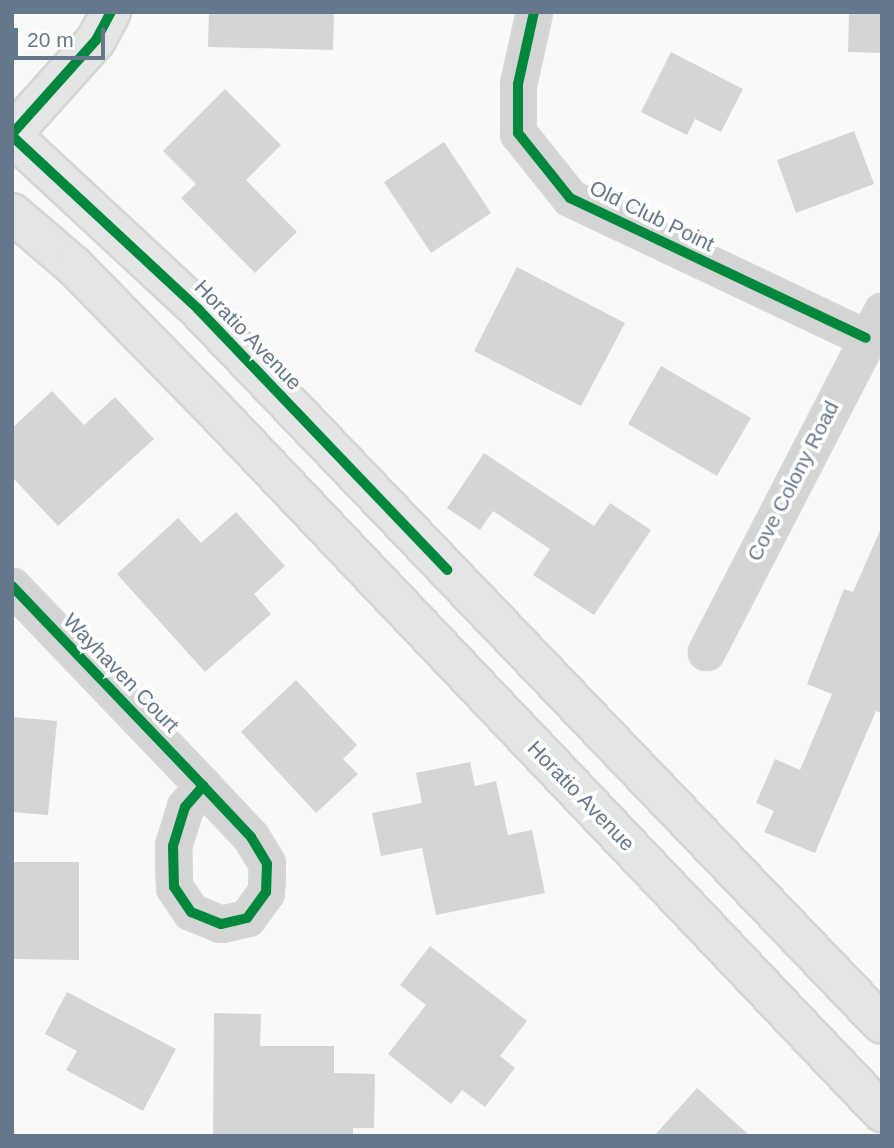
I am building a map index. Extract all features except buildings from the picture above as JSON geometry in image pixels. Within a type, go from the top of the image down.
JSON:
[{"type":"main road","points":[[12,135],[96,40],[111,12]]},
{"type":"main road","name":"Horatio Avenue","points":[[12,135],[198,309],[882,1024]]},
{"type":"main road","name":"Horatio Avenue","points":[[12,212],[75,267],[882,1112]]},
{"type":"main road","points":[[453,661],[495,620]]},
{"type":"street","name":"Old Club Point","points":[[534,12],[518,84],[517,133],[569,198],[874,325]]},
{"type":"street","name":"Cove Colony Road","points":[[706,652],[874,325]]},
{"type":"street","name":"Wayhaven Court","points":[[12,586],[203,786]]},
{"type":"cycle path","points":[[12,134],[96,40],[111,12]]},
{"type":"cycle path","points":[[534,12],[518,84],[518,133],[570,198],[866,338]]},
{"type":"cycle path","points":[[12,136],[198,309],[447,570]]},
{"type":"cycle path","points":[[12,586],[203,786],[251,837],[267,864],[266,892],[247,918],[221,924],[191,912],[174,887],[173,846],[185,807],[203,786]]}]
